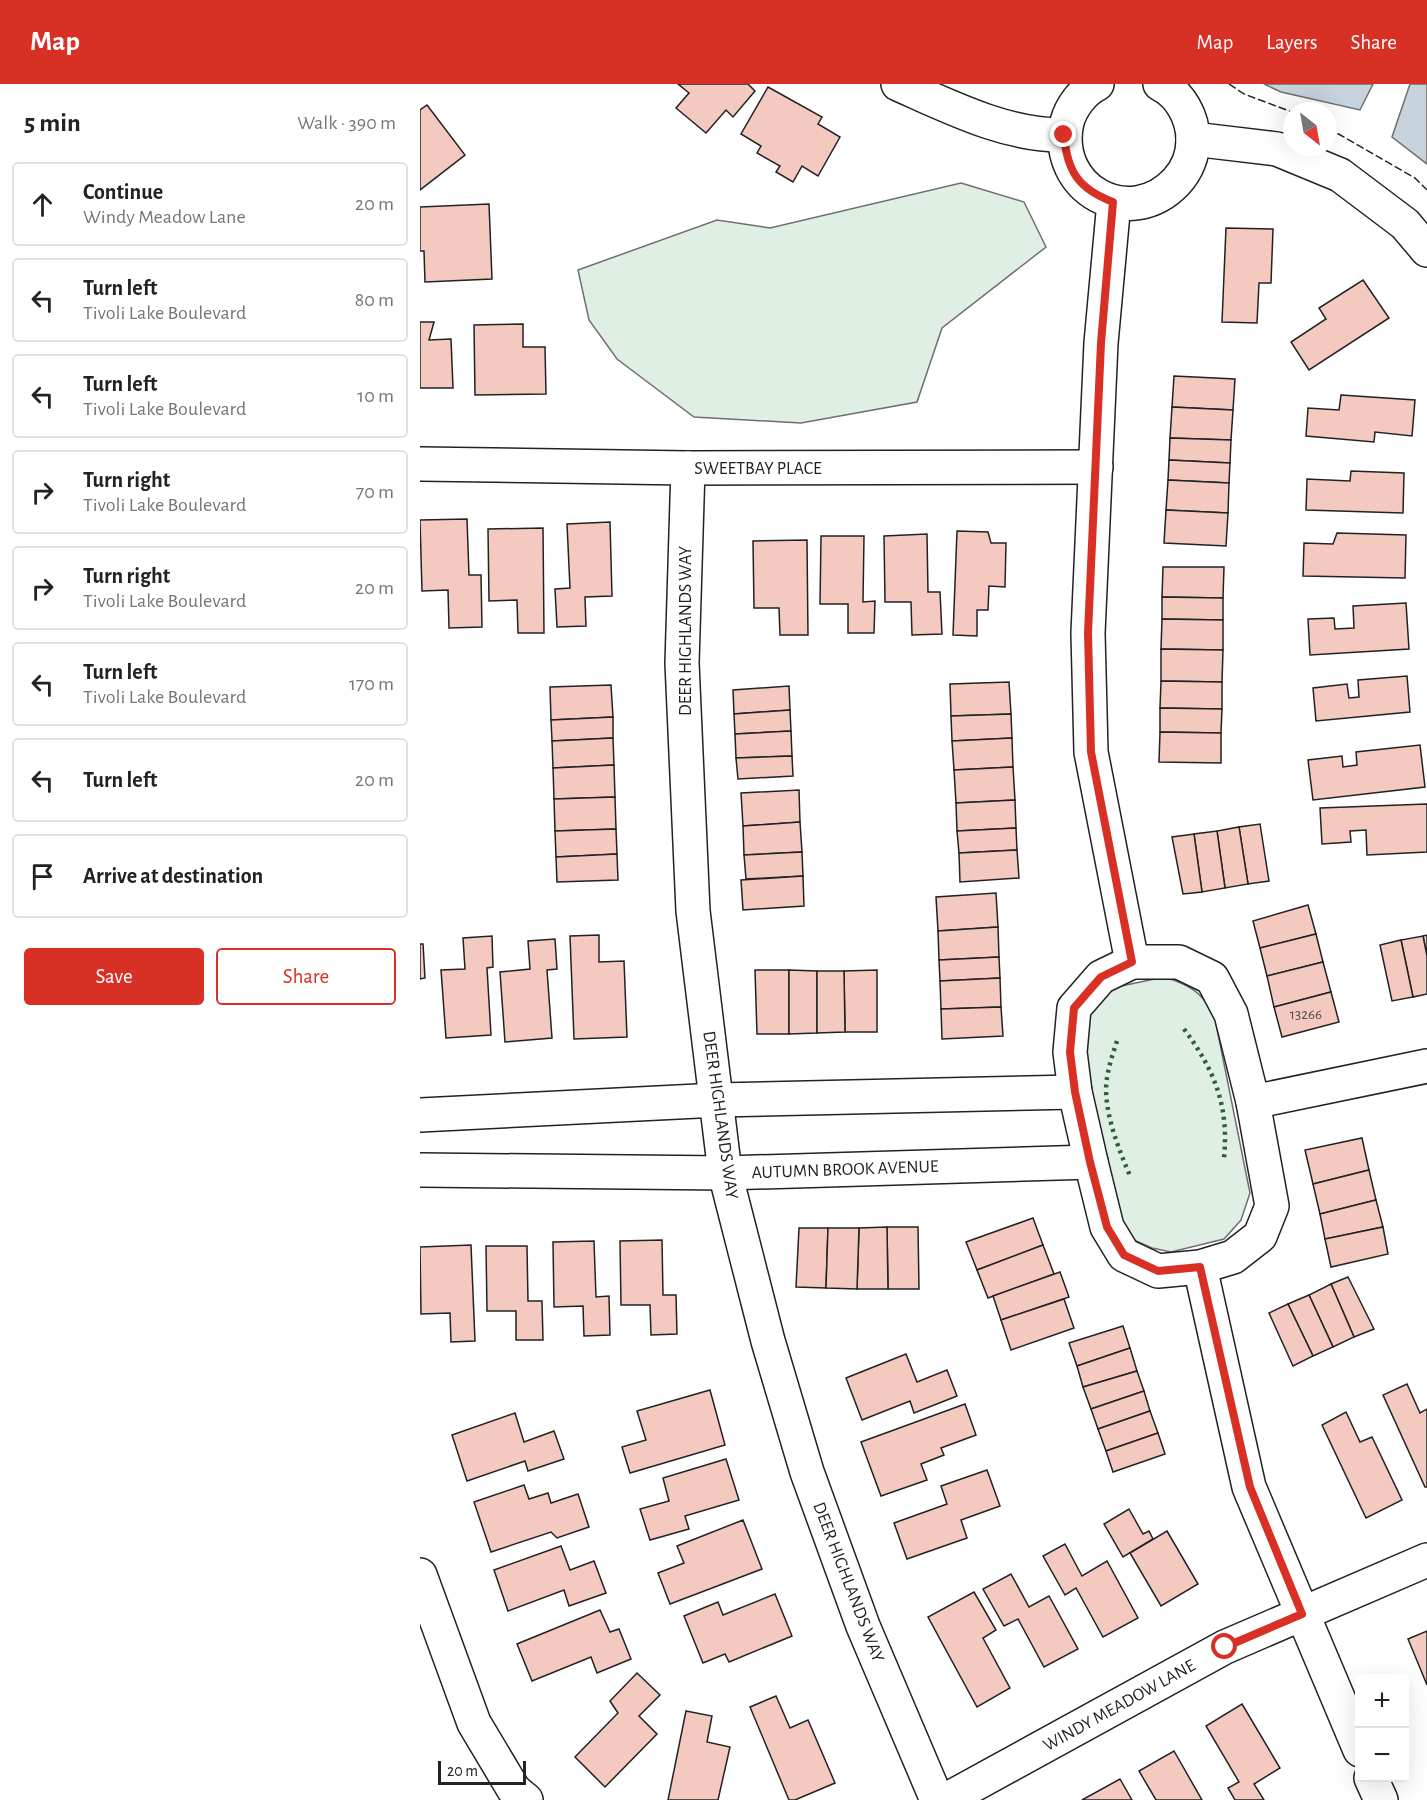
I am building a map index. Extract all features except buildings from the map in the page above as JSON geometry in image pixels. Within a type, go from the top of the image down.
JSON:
[{"type":"street","points":[[898,84],[967,114],[1042,135],[1064,135]]},
{"type":"street","points":[[1097,84],[1078,99],[1069,116],[1064,135],[1066,153],[1072,170],[1082,185],[1097,196],[1113,202],[1133,204],[1152,200],[1169,190],[1182,176],[1191,158],[1193,140],[1190,119],[1181,102],[1160,84]]},
{"type":"street","points":[[1193,140],[1277,149],[1340,175],[1405,224],[1427,250]]},
{"type":"street","points":[[1113,202],[1101,343],[1088,633],[1091,752],[1132,962]]},
{"type":"street","name":"SWEETBAY PLACE","points":[[420,464],[688,468],[1096,467]]},
{"type":"street","name":"DEER HIGHLANDS WAY","points":[[688,468],[682,663],[693,911],[718,1100],[725,1173],[768,1341],[807,1472],[863,1626],[937,1800]]},
{"type":"street","points":[[1132,962],[1179,962],[1212,978],[1231,1014],[1253,1102],[1272,1206],[1260,1236],[1233,1257],[1200,1267],[1158,1271],[1124,1255],[1107,1227],[1090,1162],[1075,1092],[1070,1052],[1074,1008],[1101,977],[1132,962]]},
{"type":"street","points":[[1253,1102],[1427,1066]]},
{"type":"street","points":[[420,1115],[718,1100],[1075,1092]]},
{"type":"street","name":"AUTUMN BROOK AVENUE","points":[[420,1170],[725,1173],[1090,1162]]},
{"type":"street","points":[[1200,1267],[1250,1487],[1355,1740]]},
{"type":"street","name":"WINDY MEADOW LANE","points":[[946,1800],[1225,1647],[1427,1560]]},
{"type":"street","points":[[420,1575],[474,1723],[514,1797]]},
{"type":"street","points":[[1373,1782],[1381,1800]]},
{"type":"green space","points":[[961,183],[1024,202],[1046,247],[942,328],[917,402],[801,423],[694,417],[617,359],[589,320],[578,270],[717,220],[770,228]]},
{"type":"green space","points":[[1164,977],[1194,990],[1214,1014],[1250,1193],[1241,1220],[1224,1239],[1171,1252],[1152,1248],[1134,1240],[1120,1223],[1083,1055],[1082,1022],[1112,988]]},
{"type":"shaded area","points":[[1264,84],[1373,84],[1360,110],[1337,105],[1337,102],[1325,102],[1281,92]]},
{"type":"shaded area","points":[[1410,84],[1427,84],[1427,164],[1392,137]]},
{"type":"hedge","points":[[1184,1029],[1204,1060],[1218,1090],[1224,1122],[1224,1158]]},
{"type":"hedge","points":[[1117,1041],[1107,1078],[1107,1103],[1121,1155],[1131,1178]]},
{"type":"fence","points":[[1229,84],[1244,94],[1283,109]]},
{"type":"fence","points":[[1337,133],[1415,178],[1427,190]]},
{"type":"route","points":[[1064,135],[1066,153],[1072,170],[1082,185],[1097,196],[1113,202],[1101,343],[1088,633],[1091,752],[1132,962],[1101,977],[1074,1008],[1070,1052],[1075,1092],[1107,1227],[1124,1255],[1158,1271],[1200,1267],[1250,1487],[1302,1614],[1225,1647]]}]
